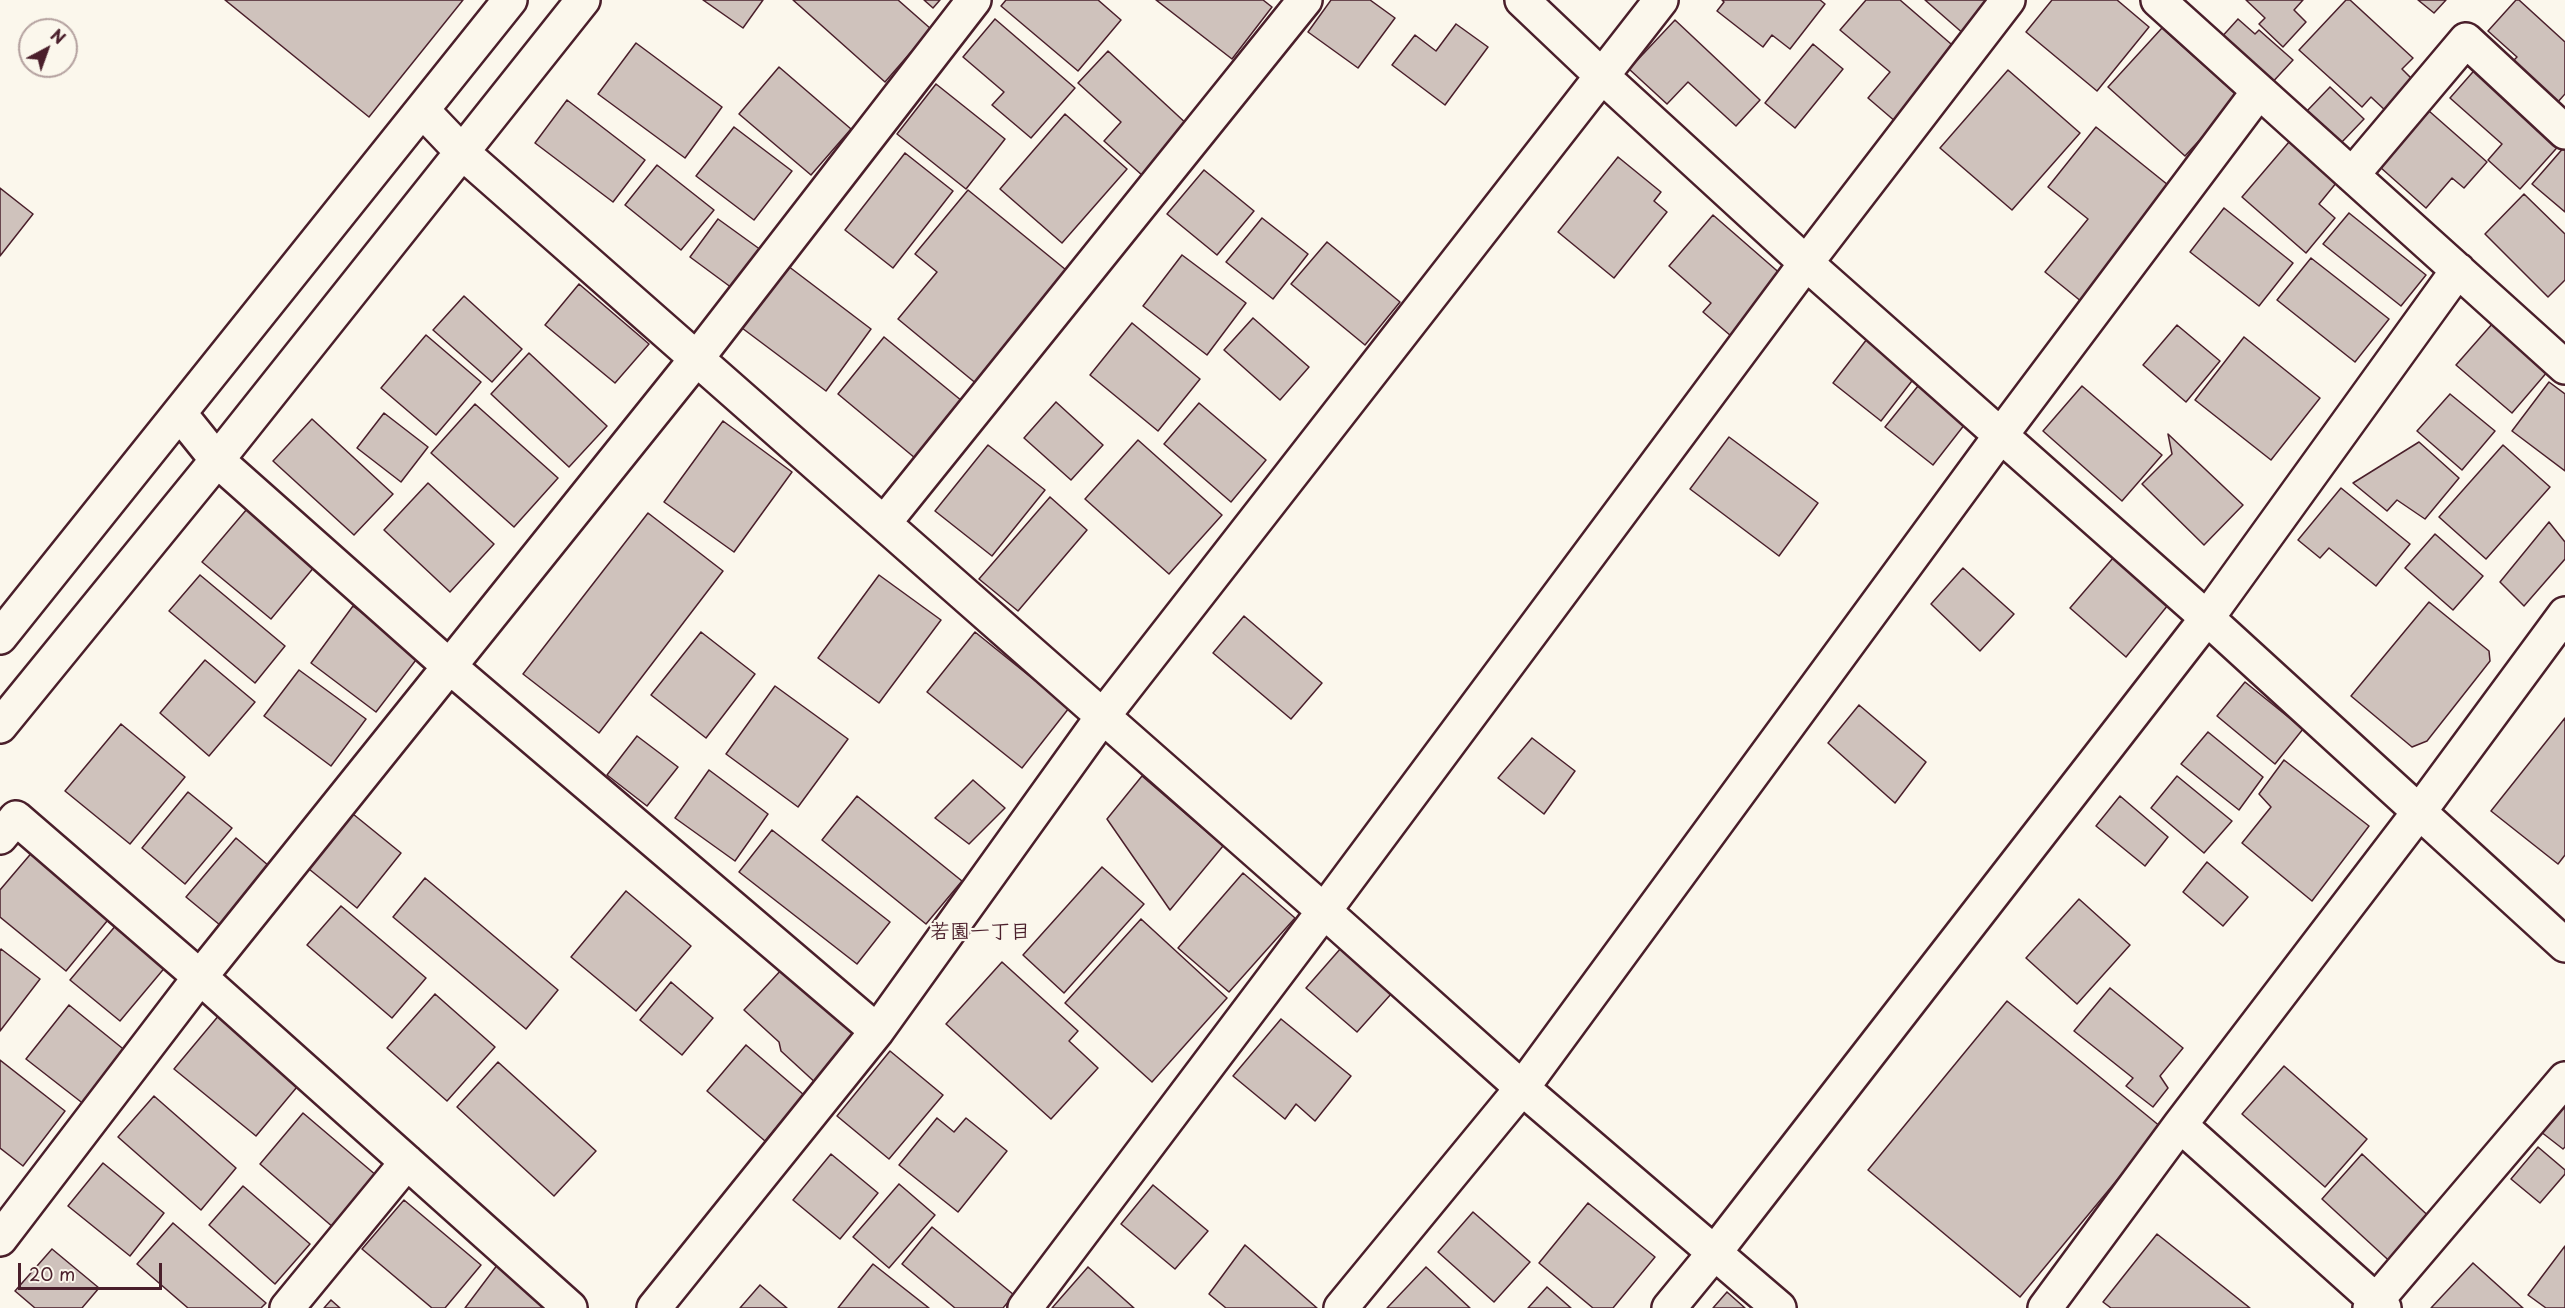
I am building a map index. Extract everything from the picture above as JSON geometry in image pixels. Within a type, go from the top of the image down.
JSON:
[{"type":"street","points":[[0,637],[510,0]]},
{"type":"street","points":[[0,726],[217,460],[583,0]]},
{"type":"street","points":[[0,1239],[200,977],[697,358],[974,0]]},
{"type":"street","points":[[884,523],[1305,0]]},
{"type":"street","points":[[1522,0],[1806,263],[2207,618],[2565,945]]},
{"type":"street","points":[[654,1308],[877,1031],[1102,716],[1661,0]]},
{"type":"street","points":[[1025,1308],[1324,911],[1806,263],[2008,0]]},
{"type":"street","points":[[2157,0],[2565,367]]},
{"type":"street","points":[[2352,175],[2466,40],[2565,132]]},
{"type":"street","points":[[1341,1308],[1522,1088],[2001,435],[2259,91]]},
{"type":"street","points":[[422,110],[463,153],[1522,1088],[1779,1308]]},
{"type":"street","points":[[1669,1308],[2207,618],[2458,270]]},
{"type":"street","points":[[180,414],[217,460],[449,666],[877,1031]]},
{"type":"street","points":[[2045,1308],[2180,1125],[2419,812],[2565,614]]},
{"type":"street","points":[[0,837],[16,818],[200,977],[570,1308]]},
{"type":"street","points":[[2180,1125],[2377,1306],[2565,1079]]},
{"type":"street","points":[[287,1308],[407,1162]]},
{"type":"building","points":[[225,0],[463,0],[369,117]]},
{"type":"building","points":[[703,0],[763,0],[743,28]]},
{"type":"building","points":[[793,0],[898,0],[931,29],[885,82]]},
{"type":"building","points":[[924,0],[940,0],[933,8]]},
{"type":"building","points":[[1006,0],[1098,0],[1121,20],[1078,71],[1001,6]]},
{"type":"building","points":[[1156,0],[1263,0],[1272,7],[1232,59]]},
{"type":"building","points":[[1331,0],[1370,0],[1395,18],[1358,68],[1308,32]]},
{"type":"building","points":[[1722,0],[1820,0],[1825,4],[1790,49],[1772,35],[1763,47],[1717,11],[1724,2]]},
{"type":"building","points":[[1866,0],[1900,0],[1958,50],[1896,122],[1868,98],[1890,72],[1840,30]]},
{"type":"building","points":[[1925,0],[1994,0],[1965,35]]},
{"type":"building","points":[[2052,0],[2117,0],[2149,27],[2097,91],[2026,32]]},
{"type":"building","points":[[2246,0],[2303,0],[2294,10],[2306,22],[2283,47],[2259,24],[2265,18]]},
{"type":"building","points":[[2346,0],[2350,0],[2413,58],[2402,69],[2415,82],[2387,112],[2371,97],[2362,107],[2299,50]]},
{"type":"building","points":[[2418,0],[2446,0],[2434,13]]},
{"type":"building","points":[[2516,0],[2519,0],[2565,42],[2565,94],[2556,104],[2511,63],[2517,57],[2488,31]]},
{"type":"building","points":[[995,19],[1075,88],[1031,138],[992,105],[1004,92],[963,57]]},
{"type":"building","points":[[2238,19],[2255,34],[2259,30],[2293,60],[2269,86],[2219,40]]},
{"type":"building","points":[[1675,20],[1760,100],[1736,126],[1688,82],[1667,104],[1629,69]]},
{"type":"building","points":[[1456,24],[1488,47],[1445,105],[1392,65],[1415,35],[1436,51]]},
{"type":"building","points":[[2162,28],[2239,97],[2185,156],[2108,87]]},
{"type":"building","points":[[636,43],[722,107],[685,158],[598,94]]},
{"type":"building","points":[[1813,44],[1843,69],[1795,128],[1765,103]]},
{"type":"building","points":[[1108,51],[1189,126],[1143,176],[1104,141],[1121,122],[1078,83]]},
{"type":"building","points":[[2479,65],[2563,141],[2520,189],[2488,160],[2502,144],[2450,98]]},
{"type":"building","points":[[779,67],[851,129],[811,175],[739,114]]},
{"type":"building","points":[[2008,70],[2080,133],[2012,210],[1940,148]]},
{"type":"building","points":[[936,84],[1005,139],[966,189],[897,134]]},
{"type":"building","points":[[2330,87],[2364,119],[2340,144],[2306,112]]},
{"type":"building","points":[[567,100],[645,160],[613,202],[535,143]]},
{"type":"building","points":[[2429,111],[2487,162],[2464,188],[2452,178],[2426,208],[2380,167]]},
{"type":"building","points":[[1065,114],[1127,169],[1062,243],[1000,189]]},
{"type":"building","points":[[734,127],[792,171],[754,220],[696,176]]},
{"type":"building","points":[[2096,127],[2173,189],[2082,302],[2045,272],[2088,219],[2048,187]]},
{"type":"building","points":[[2289,142],[2337,182],[2319,204],[2335,218],[2306,253],[2242,197]]},
{"type":"building","points":[[2565,146],[2565,212],[2532,184]]},
{"type":"building","points":[[905,153],[953,191],[893,268],[845,230]]},
{"type":"building","points":[[1618,157],[1661,192],[1654,201],[1667,212],[1614,278],[1558,232]]},
{"type":"building","points":[[657,165],[714,210],[681,250],[625,205]]},
{"type":"building","points":[[1204,170],[1254,211],[1217,255],[1167,214]]},
{"type":"building","points":[[0,188],[33,214],[0,256]]},
{"type":"building","points":[[968,190],[1071,274],[978,385],[898,319],[937,272],[915,254]]},
{"type":"building","points":[[2524,194],[2565,234],[2565,280],[2548,297],[2485,234]]},
{"type":"building","points":[[2224,208],[2293,263],[2259,306],[2190,252]]},
{"type":"building","points":[[2349,213],[2426,275],[2401,306],[2323,244]]},
{"type":"building","points":[[1713,215],[1783,276],[1731,336],[1703,312],[1711,303],[1669,266]]},
{"type":"building","points":[[1262,218],[1308,254],[1273,299],[1226,262]]},
{"type":"building","points":[[718,219],[761,250],[732,288],[690,257]]},
{"type":"building","points":[[1327,242],[1400,302],[1365,345],[1291,284]]},
{"type":"building","points":[[1182,255],[1246,303],[1207,355],[1143,306]]},
{"type":"building","points":[[2311,258],[2389,319],[2355,362],[2277,300]]},
{"type":"building","points":[[788,266],[871,329],[826,391],[742,328]]},
{"type":"building","points":[[579,284],[649,344],[615,383],[545,325]]},
{"type":"building","points":[[464,296],[522,349],[492,382],[433,330]]},
{"type":"building","points":[[1253,318],[1309,367],[1280,400],[1224,350]]},
{"type":"building","points":[[1132,323],[1200,379],[1158,431],[1090,375]]},
{"type":"building","points":[[2493,323],[2548,371],[2512,413],[2456,365]]},
{"type":"building","points":[[2177,325],[2220,361],[2186,402],[2143,365]]},
{"type":"building","points":[[426,335],[481,382],[436,435],[381,388]]},
{"type":"building","points":[[884,337],[962,401],[915,458],[838,394]]},
{"type":"building","points":[[2244,337],[2320,398],[2271,460],[2195,400]]},
{"type":"building","points":[[1867,339],[1915,377],[1881,421],[1833,383]]},
{"type":"building","points":[[529,353],[607,426],[569,467],[491,394]]},
{"type":"building","points":[[2549,382],[2565,394],[2565,471],[2512,431]]},
{"type":"building","points":[[1918,386],[1965,424],[1933,465],[1885,427]]},
{"type":"building","points":[[2082,386],[2162,455],[2122,501],[2043,431]]},
{"type":"building","points":[[2450,394],[2495,431],[2462,470],[2417,431]]},
{"type":"building","points":[[1056,402],[1103,445],[1071,480],[1024,438]]},
{"type":"building","points":[[1199,403],[1266,460],[1231,502],[1164,444]]},
{"type":"building","points":[[475,404],[558,478],[514,527],[431,453]]},
{"type":"building","points":[[384,413],[428,447],[401,482],[357,448]]},
{"type":"building","points":[[312,419],[393,494],[354,535],[273,461]]},
{"type":"building","points":[[723,421],[792,472],[734,552],[664,502]]},
{"type":"building","points":[[2168,434],[2243,505],[2204,545],[2142,484],[2172,454]]},
{"type":"building","points":[[1729,437],[1818,503],[1779,556],[1690,489]]},
{"type":"building","points":[[1138,440],[1222,515],[1169,574],[1085,499]]},
{"type":"building","points":[[2419,442],[2459,478],[2425,519],[2397,500],[2387,511],[2353,483]]},
{"type":"building","points":[[988,445],[1045,490],[992,556],[935,511]]},
{"type":"building","points":[[2503,445],[2550,487],[2486,559],[2439,517]]},
{"type":"building","points":[[428,483],[494,544],[450,592],[384,530]]},
{"type":"building","points":[[2341,488],[2410,544],[2376,586],[2329,548],[2320,558],[2298,540]]},
{"type":"building","points":[[1050,497],[1087,530],[1018,611],[979,579]]},
{"type":"building","points":[[247,509],[315,566],[271,619],[202,562]]},
{"type":"building","points":[[648,513],[723,571],[599,733],[523,674]]},
{"type":"building","points":[[2549,522],[2565,542],[2565,559],[2524,606],[2500,582]]},
{"type":"building","points":[[2435,534],[2483,576],[2453,610],[2405,568]]},
{"type":"building","points":[[2113,558],[2168,605],[2126,657],[2070,608]]},
{"type":"building","points":[[1963,568],[2014,614],[1980,651],[1931,604]]},
{"type":"building","points":[[200,575],[285,646],[255,683],[169,611]]},
{"type":"building","points":[[879,575],[941,620],[879,703],[818,658]]},
{"type":"building","points":[[2429,602],[2489,651],[2490,661],[2427,741],[2412,747],[2351,696]]},
{"type":"building","points":[[353,606],[419,656],[376,712],[311,663]]},
{"type":"building","points":[[1244,616],[1322,683],[1291,719],[1213,653]]},
{"type":"building","points":[[701,632],[755,674],[706,738],[651,695]]},
{"type":"building","points":[[975,632],[1069,708],[1022,768],[927,692]]},
{"type":"building","points":[[205,660],[255,702],[209,756],[160,713]]},
{"type":"building","points":[[299,670],[366,719],[331,766],[264,716]]},
{"type":"building","points":[[2245,682],[2303,729],[2275,764],[2217,716]]},
{"type":"building","points":[[775,686],[848,739],[798,807],[726,754]]},
{"type":"building","points":[[1859,705],[1926,762],[1895,803],[1828,743]]},
{"type":"building","points":[[2565,718],[2565,855],[2558,864],[2491,811]]},
{"type":"building","points":[[121,724],[185,777],[130,844],[65,791]]},
{"type":"building","points":[[2208,732],[2263,777],[2239,810],[2181,764]]},
{"type":"building","points":[[637,736],[678,767],[647,806],[607,775]]},
{"type":"building","points":[[1532,738],[1575,771],[1544,814],[1498,778]]},
{"type":"building","points":[[2284,760],[2369,826],[2312,901],[2242,843],[2271,807],[2259,794]]},
{"type":"building","points":[[709,770],[768,814],[735,861],[675,818]]},
{"type":"building","points":[[1142,776],[1223,846],[1170,910],[1107,819]]},
{"type":"building","points":[[2177,776],[2232,821],[2204,853],[2151,808]]},
{"type":"building","points":[[973,780],[1005,808],[969,844],[935,818]]},
{"type":"building","points":[[188,792],[232,828],[185,884],[142,848]]},
{"type":"building","points":[[857,796],[962,881],[926,924],[822,840]]},
{"type":"building","points":[[2120,796],[2168,837],[2145,866],[2096,826]]},
{"type":"building","points":[[353,814],[401,853],[357,908],[309,869]]},
{"type":"building","points":[[772,830],[890,922],[857,964],[739,872]]},
{"type":"building","points":[[236,838],[275,871],[226,930],[186,897]]},
{"type":"building","points":[[34,850],[112,915],[66,971],[0,917],[0,890]]},
{"type":"building","points":[[2207,862],[2248,897],[2223,926],[2183,892]]},
{"type":"building","points":[[1102,867],[1144,904],[1064,993],[1023,955]]},
{"type":"building","points":[[1243,873],[1295,918],[1229,992],[1178,948]]},
{"type":"building","points":[[425,878],[558,990],[526,1029],[393,917]]},
{"type":"building","points":[[626,891],[691,946],[636,1011],[571,957]]},
{"type":"building","points":[[2079,899],[2130,945],[2077,1004],[2026,958]]},
{"type":"building","points":[[341,906],[426,978],[392,1018],[307,945]]},
{"type":"building","points":[[1141,919],[1227,998],[1152,1082],[1065,1003]]},
{"type":"building","points":[[117,924],[167,965],[120,1021],[70,980]]},
{"type":"building","points":[[1341,948],[1392,993],[1357,1032],[1306,988]]},
{"type":"building","points":[[1,949],[40,979],[0,1031],[0,951]]},
{"type":"building","points":[[1002,962],[1078,1031],[1069,1041],[1098,1068],[1051,1119],[946,1024]]},
{"type":"building","points":[[783,968],[859,1040],[818,1085],[781,1051],[779,1042],[744,1010]]},
{"type":"building","points":[[671,982],[713,1018],[682,1055],[640,1020]]},
{"type":"building","points":[[2110,988],[2183,1048],[2160,1076],[2168,1088],[2153,1107],[2126,1086],[2133,1078],[2074,1031]]},
{"type":"building","points":[[435,994],[495,1047],[447,1101],[387,1048]]},
{"type":"building","points":[[2007,1001],[2161,1127],[2020,1297],[1868,1170]]},
{"type":"building","points":[[69,1005],[127,1052],[85,1105],[26,1059]]},
{"type":"building","points":[[220,1014],[302,1081],[256,1136],[174,1069]]},
{"type":"building","points":[[1281,1019],[1351,1076],[1315,1121],[1296,1104],[1285,1119],[1233,1076]]},
{"type":"building","points":[[746,1045],[804,1095],[765,1141],[707,1091]]},
{"type":"building","points":[[890,1051],[943,1095],[889,1159],[837,1116]]},
{"type":"building","points":[[0,1060],[65,1111],[23,1166],[0,1148]]},
{"type":"building","points":[[498,1062],[596,1151],[554,1196],[457,1107]]},
{"type":"building","points":[[2284,1066],[2367,1139],[2325,1187],[2242,1114]]},
{"type":"building","points":[[154,1096],[236,1168],[201,1210],[118,1137]]},
{"type":"building","points":[[2565,1099],[2565,1147],[2563,1149],[2536,1128]]},
{"type":"building","points":[[303,1113],[377,1176],[334,1228],[260,1164]]},
{"type":"building","points":[[937,1118],[954,1132],[966,1118],[1007,1151],[958,1212],[899,1165]]},
{"type":"building","points":[[2538,1147],[2565,1170],[2565,1174],[2540,1203],[2511,1179]]},
{"type":"building","points":[[831,1154],[878,1193],[840,1239],[793,1200]]},
{"type":"building","points":[[2362,1154],[2436,1223],[2397,1268],[2322,1199]]},
{"type":"building","points":[[103,1163],[164,1213],[130,1256],[68,1206]]},
{"type":"building","points":[[899,1184],[935,1215],[889,1268],[853,1237]]},
{"type":"building","points":[[1153,1185],[1208,1231],[1175,1269],[1121,1224]]},
{"type":"building","points":[[243,1186],[310,1244],[275,1284],[209,1225]]},
{"type":"building","points":[[404,1200],[481,1265],[445,1308],[432,1308],[362,1249]]},
{"type":"building","points":[[1588,1203],[1655,1257],[1613,1308],[1593,1308],[1539,1263]]},
{"type":"building","points":[[1473,1212],[1530,1262],[1494,1302],[1438,1252]]},
{"type":"building","points":[[173,1223],[266,1303],[261,1308],[188,1308],[137,1264]]},
{"type":"building","points":[[932,1227],[1014,1295],[1003,1308],[955,1308],[902,1264]]},
{"type":"building","points":[[2157,1234],[2250,1308],[2111,1308],[2103,1302]]},
{"type":"building","points":[[1245,1245],[1317,1308],[1226,1308],[1209,1294]]},
{"type":"building","points":[[2565,1246],[2565,1308],[2546,1308],[2528,1295]]},
{"type":"building","points":[[52,1249],[99,1288],[82,1308],[35,1308],[15,1291]]},
{"type":"building","points":[[2473,1263],[2523,1308],[2431,1308]]},
{"type":"building","points":[[498,1264],[556,1308],[465,1308]]},
{"type":"building","points":[[873,1264],[929,1308],[838,1308]]},
{"type":"building","points":[[1088,1267],[1134,1308],[1052,1308]]},
{"type":"building","points":[[1426,1267],[1470,1308],[1387,1308]]},
{"type":"building","points":[[760,1285],[787,1308],[740,1308]]},
{"type":"building","points":[[1547,1287],[1571,1308],[1528,1308]]},
{"type":"building","points":[[1727,1292],[1745,1308],[1713,1308]]},
{"type":"building","points":[[331,1300],[340,1308],[324,1308]]},
{"type":"district","name":"若園一丁目","points":[[980,932]]}]
